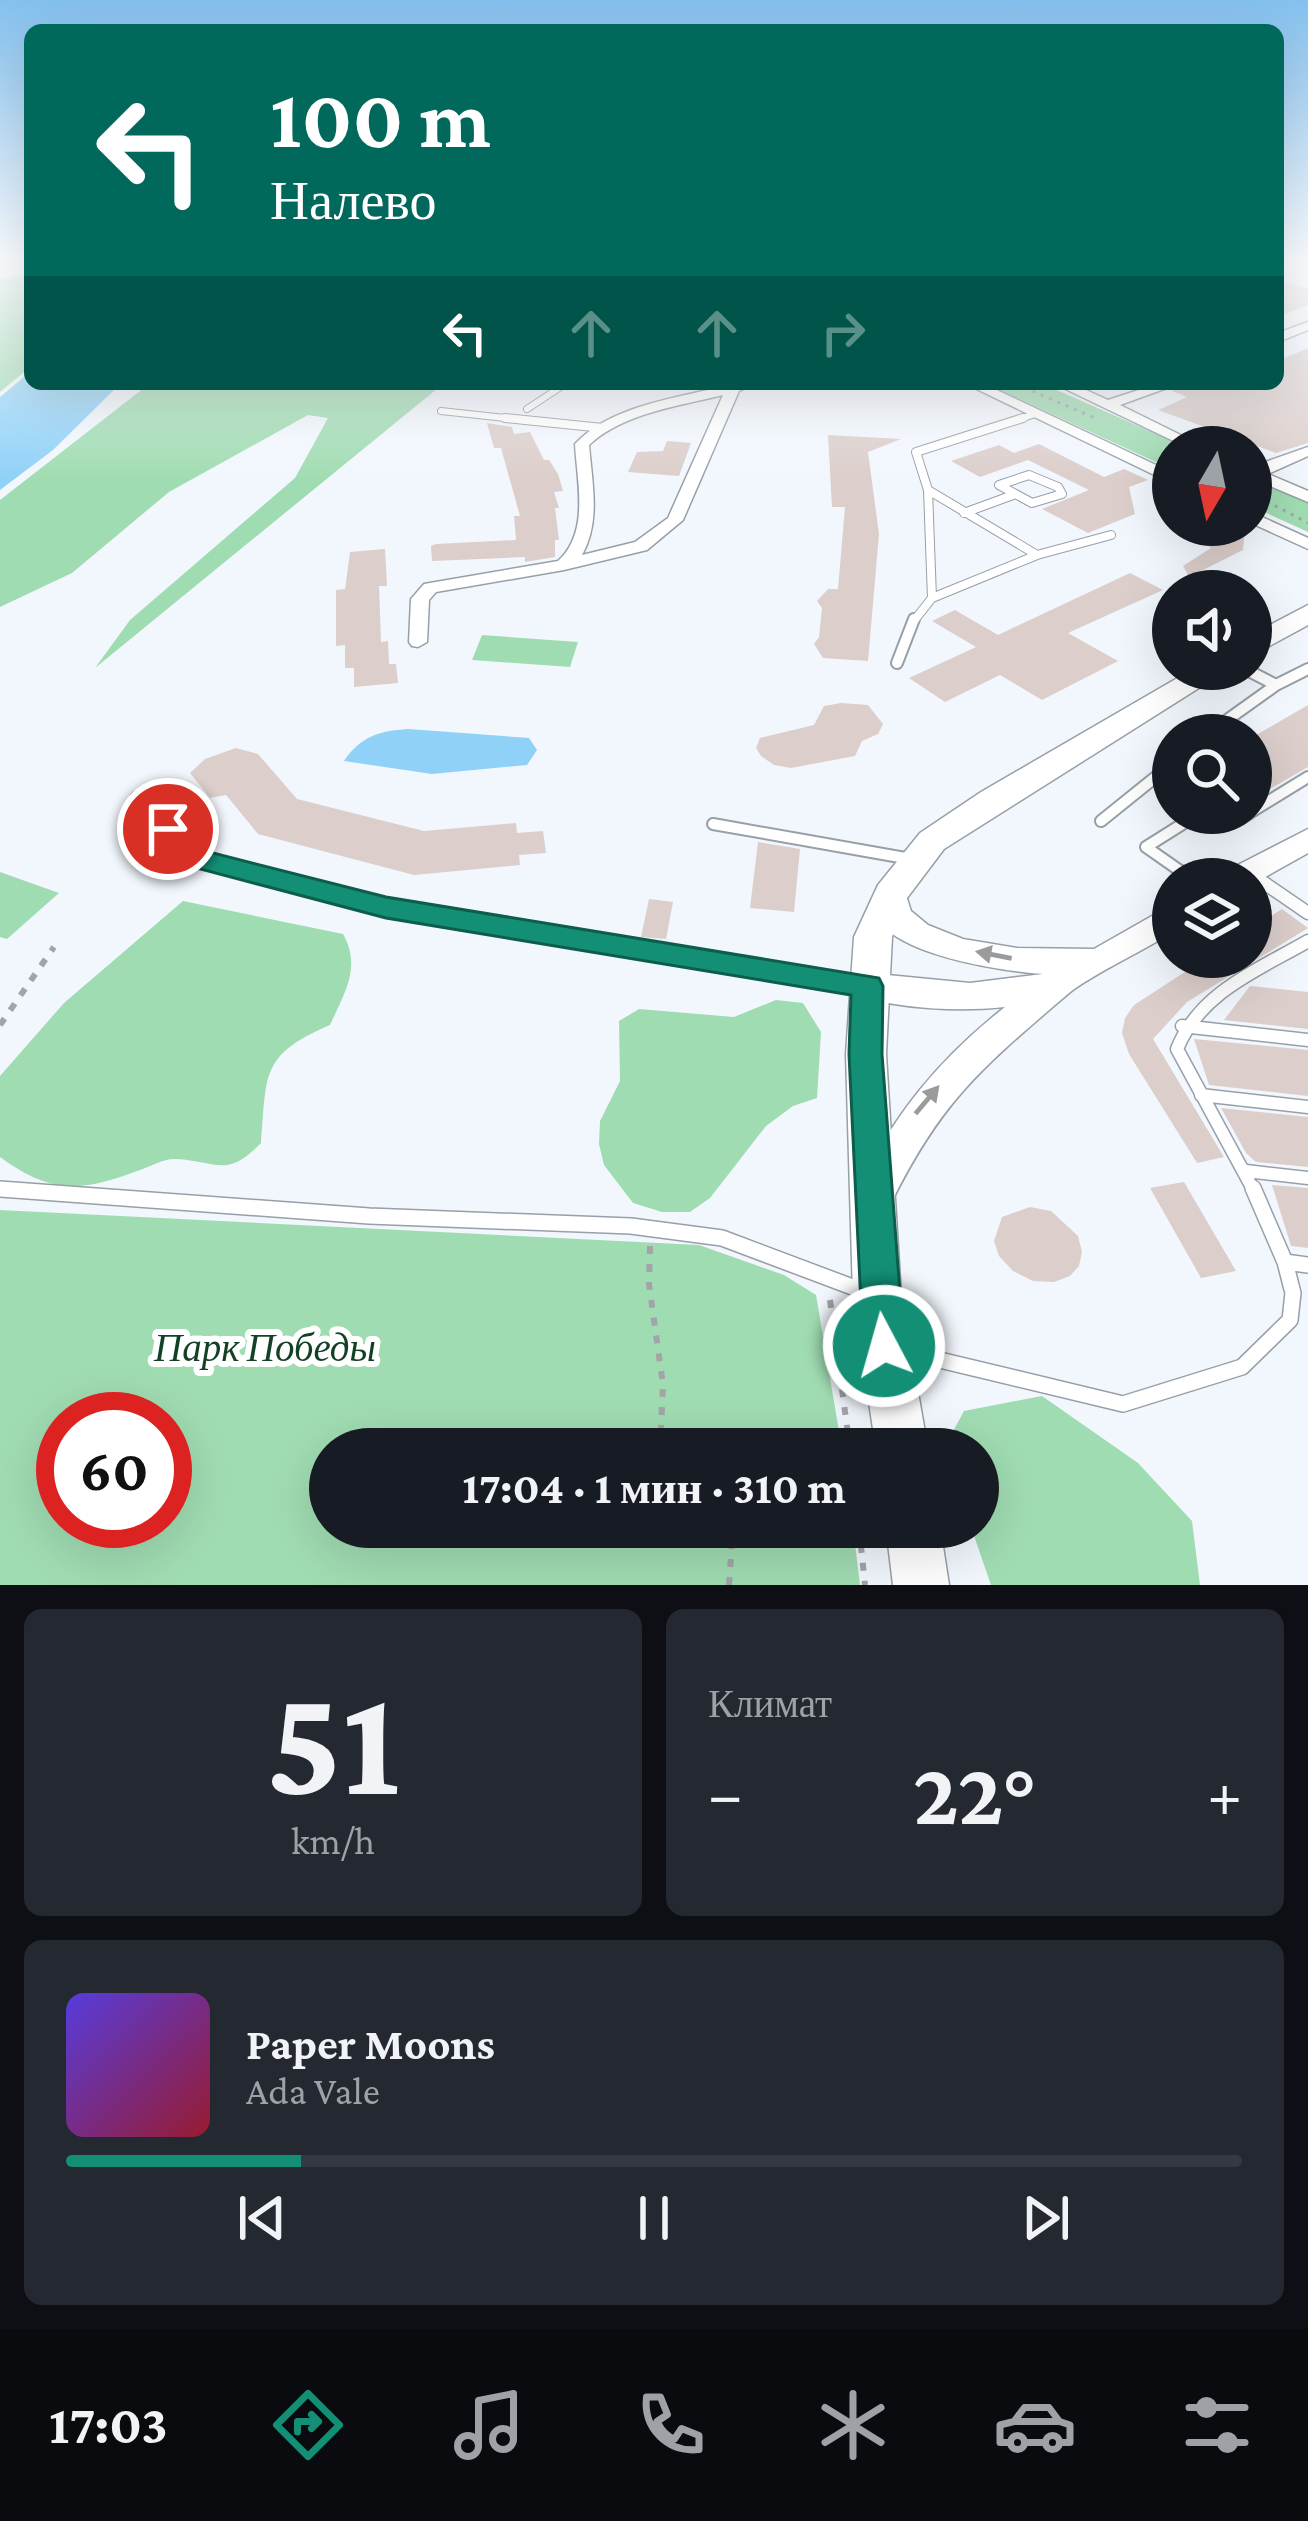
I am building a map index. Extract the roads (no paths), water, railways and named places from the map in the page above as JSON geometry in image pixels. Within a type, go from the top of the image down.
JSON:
[{"type":"main road","points":[[1272,634],[1308,613]]},
{"type":"main road","points":[[898,1428],[878,1297],[873,1202],[867,986],[873,937],[891,894],[914,860],[993,799],[1178,690]]},
{"type":"main road","points":[[1272,859],[1308,839]]},
{"type":"main road","points":[[891,894],[903,924],[958,947],[1052,963],[1110,954]]},
{"type":"main road","points":[[873,1202],[895,1146],[918,1109],[968,1056],[1068,978],[1152,929]]},
{"type":"main road","points":[[867,986],[961,994],[1039,988],[1068,978]]},
{"type":"main road","points":[[916,1548],[921,1585]]},
{"type":"street","points":[[563,566],[577,557],[585,541],[582,445],[604,428],[727,390]]},
{"type":"street","points":[[418,641],[420,598],[430,588],[563,566],[641,546],[675,520],[738,390]]},
{"type":"street","points":[[986,390],[1152,469]]},
{"type":"street","points":[[1074,390],[1154,426]]},
{"type":"street","points":[[1107,404],[1152,390]]},
{"type":"street","points":[[1030,411],[1078,392]]},
{"type":"street","points":[[1272,465],[1308,451]]},
{"type":"street","points":[[1272,481],[1308,497]]},
{"type":"street","points":[[1272,527],[1308,544]]},
{"type":"lane","points":[[527,409],[556,390]]},
{"type":"lane","points":[[441,411],[604,428]]},
{"type":"lane","points":[[932,598],[928,490],[916,452],[1030,411]]},
{"type":"lane","points":[[964,513],[1013,495],[1037,503],[1063,492],[1038,477],[1024,475],[999,485],[1013,495]]},
{"type":"lane","points":[[928,490],[1037,555]]},
{"type":"lane","points":[[897,663],[916,615],[932,598],[1037,555],[1112,535]]},
{"type":"lane","points":[[1235,714],[1308,669]]},
{"type":"lane","points":[[1272,683],[1276,685]]},
{"type":"lane","points":[[1272,800],[1308,777]]},
{"type":"lane","points":[[1100,821],[1152,781]]},
{"type":"lane","points":[[136,798],[200,860],[386,908],[867,986]]},
{"type":"lane","points":[[713,824],[914,860]]},
{"type":"lane","points":[[1162,858],[1146,847],[1167,834]]},
{"type":"lane","points":[[1272,893],[1308,913]]},
{"type":"lane","points":[[884,1346],[1123,1404],[1242,1367],[1290,1320],[1293,1293],[1286,1262],[1246,1171],[1177,1048],[1183,1026],[1199,1009],[1308,941]]},
{"type":"lane","points":[[1183,1026],[1308,1040]]},
{"type":"lane","points":[[1201,1095],[1308,1107]]},
{"type":"lane","points":[[1246,1171],[1308,1178]]},
{"type":"lane","points":[[0,1189],[369,1216],[653,1229],[722,1238],[878,1297]]},
{"type":"lane","points":[[1286,1262],[1308,1265]]},
{"type":"water","points":[[24,377],[24,390],[114,390],[53,450],[0,490],[0,397]]},
{"type":"water","points":[[408,729],[529,738],[537,750],[527,765],[432,774],[344,761],[372,736]]},
{"type":"park label","name":"Парк Победы","points":[[265,1347]]}]
